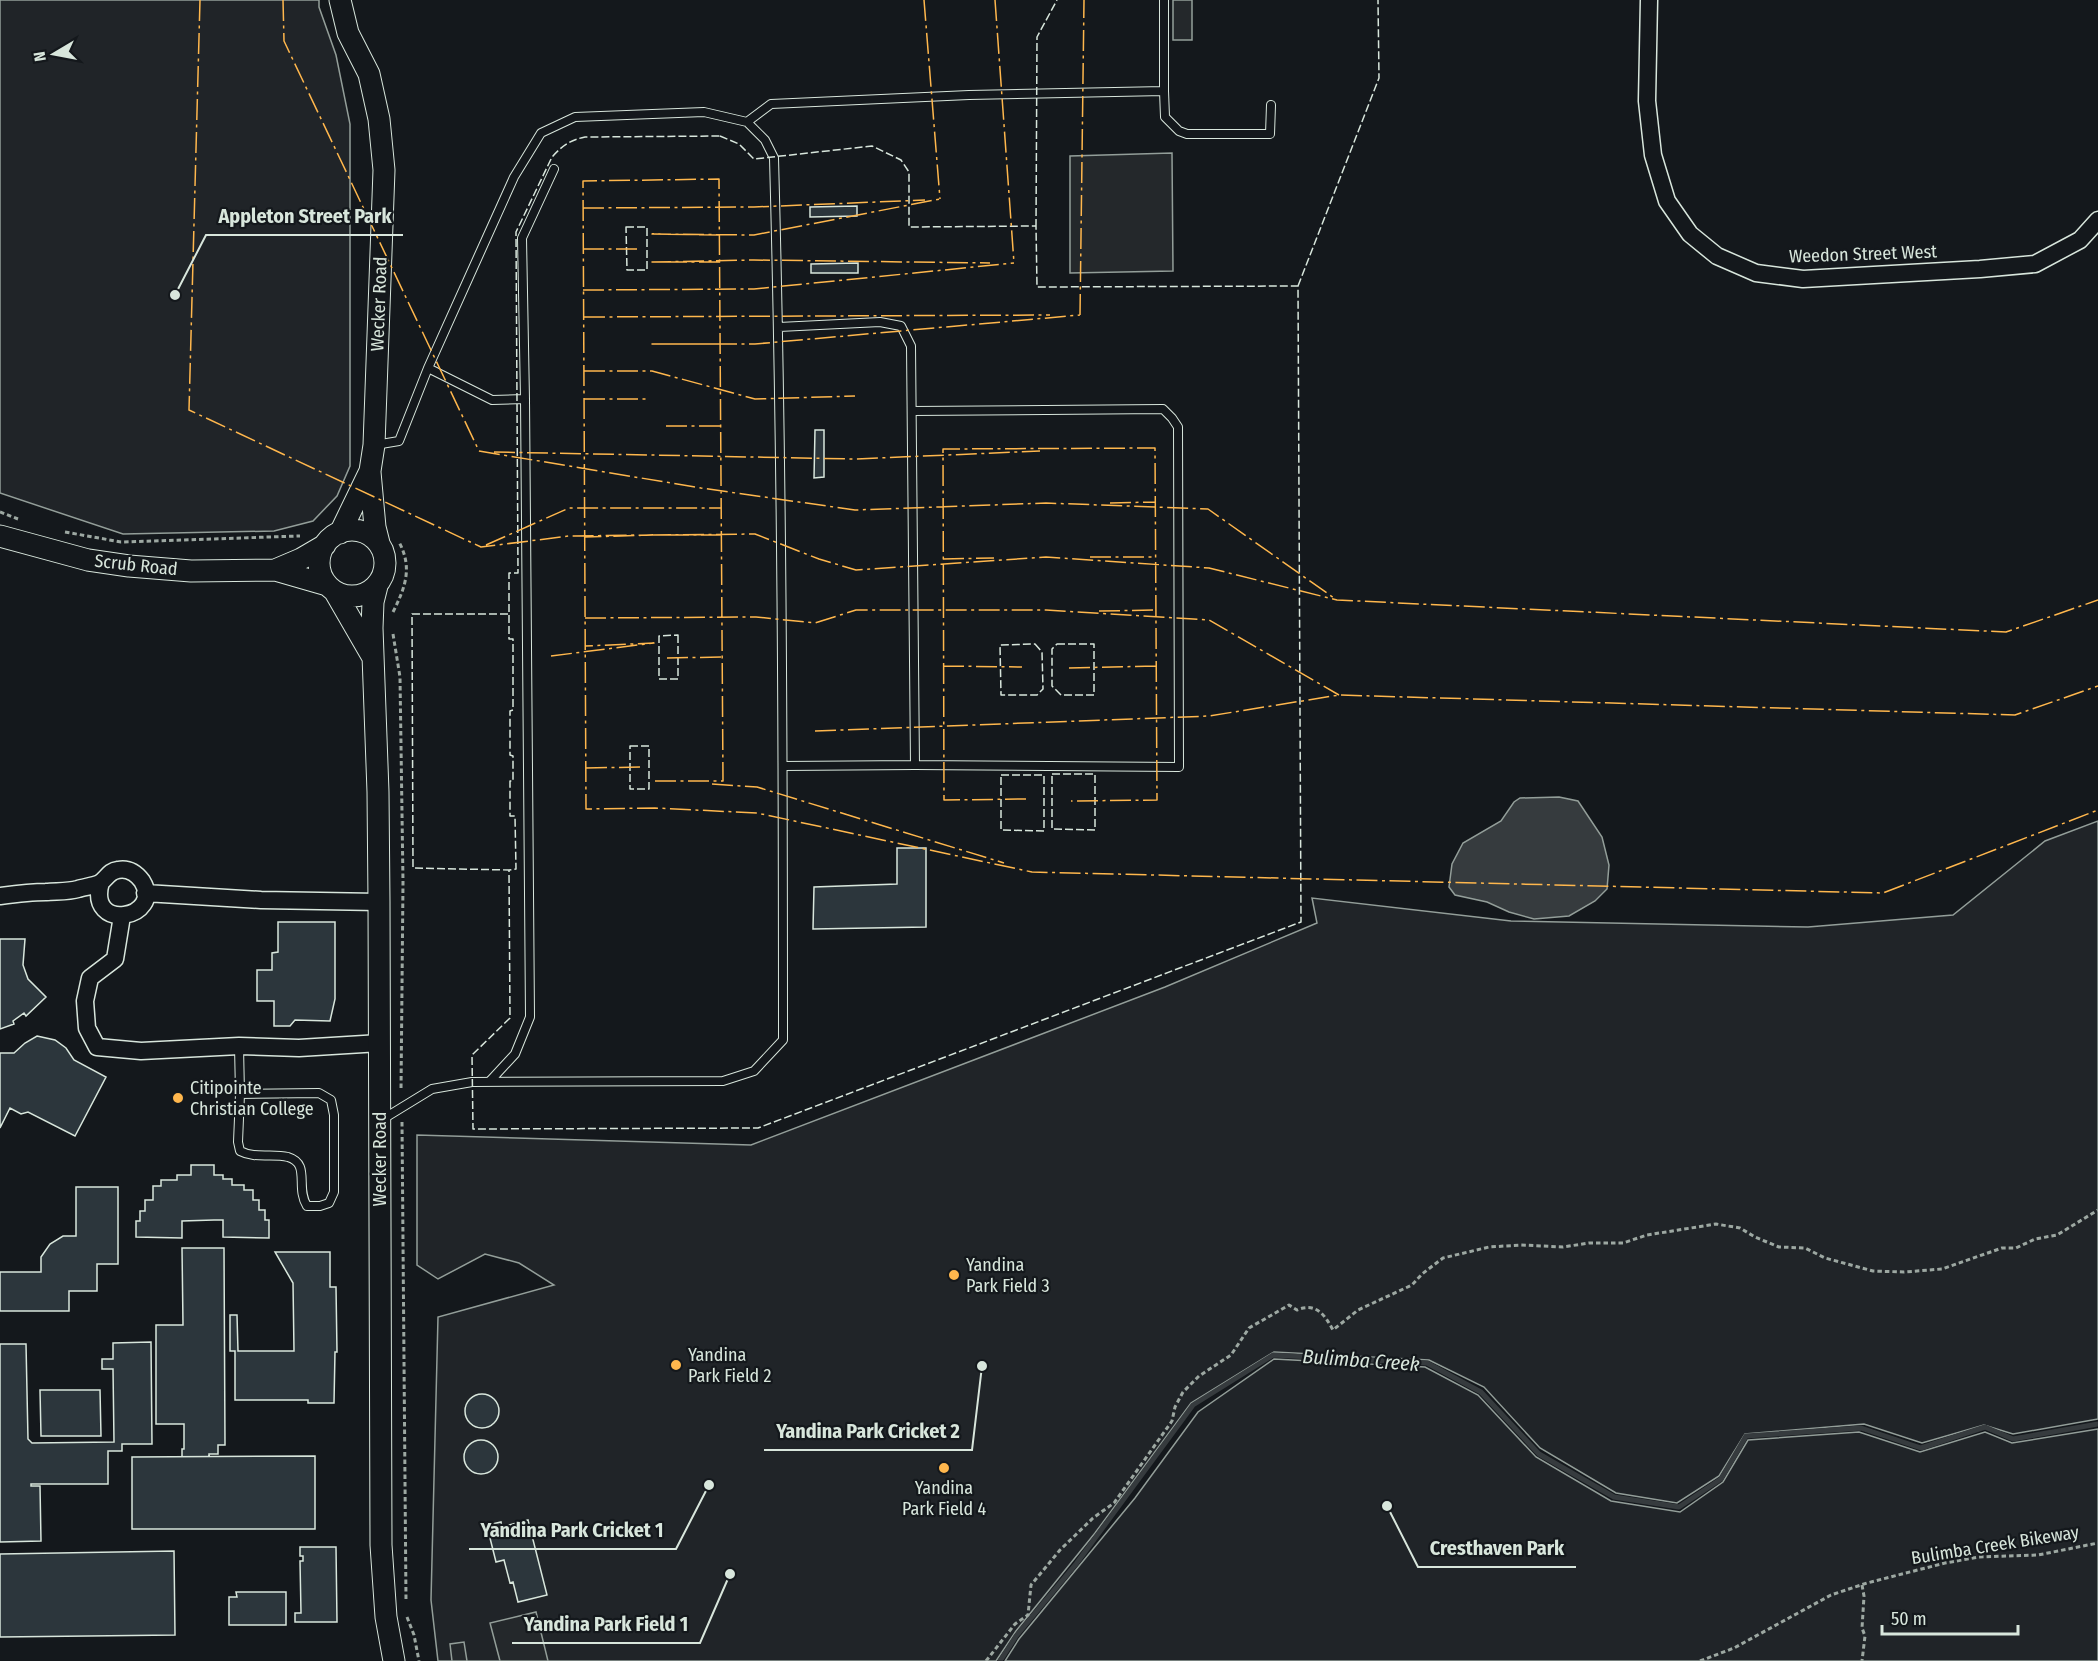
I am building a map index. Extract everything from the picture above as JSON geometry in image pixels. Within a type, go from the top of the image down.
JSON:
[{"type":"street","name":"Wecker Road","points":[[340,0],[348,33],[369,74],[379,119],[384,170],[374,445],[370,471],[375,527],[384,554],[385,565],[373,602],[372,657],[376,708],[379,902],[381,1545],[386,1617],[394,1661]]},
{"type":"street","name":"Weedon Street West","points":[[1649,0],[1647,101],[1653,155],[1667,201],[1690,234],[1717,256],[1756,273],[1803,279],[2035,264],[2080,240],[2098,220]]},
{"type":"street","name":"Wecker Road","points":[[370,471],[333,539],[320,555],[319,565],[322,576],[372,657]]},
{"type":"street","points":[[333,539],[351,530],[371,536],[379,543]]},
{"type":"street","name":"Scrub Road","points":[[0,536],[88,560],[190,571],[275,570],[331,588]]},
{"type":"street","name":"Scrub Road","points":[[275,570],[302,559],[333,539]]},
{"type":"street","points":[[331,588],[346,596],[357,596],[368,593],[377,586]]},
{"type":"street","points":[[0,896],[74,890],[101,882],[112,872],[127,870],[140,878],[145,893],[141,906],[136,912],[122,916],[107,911],[102,905],[98,890],[101,882]]},
{"type":"street","points":[[145,893],[250,899],[379,902]]},
{"type":"street","points":[[122,916],[115,959],[90,978],[85,1001],[87,1028],[97,1047],[141,1051],[239,1046],[299,1048],[380,1043]]},
{"type":"lane","points":[[1164,0],[1166,117],[1179,131],[1187,134],[1270,134],[1271,105]]},
{"type":"lane","points":[[747,122],[771,104],[969,95],[1164,91]]},
{"type":"lane","points":[[374,445],[399,441],[428,368],[514,177],[541,133],[575,117],[704,112],[747,122],[765,140],[774,158],[779,327],[783,1040],[754,1071],[723,1081],[472,1082],[432,1089],[380,1121]]},
{"type":"lane","points":[[490,1081],[515,1054],[530,1017],[522,238],[554,169]]},
{"type":"lane","points":[[779,327],[880,322],[901,326],[911,346],[915,765]]},
{"type":"lane","points":[[428,368],[492,399],[525,399]]},
{"type":"lane","points":[[783,766],[1179,767],[1178,427],[1172,418],[1163,409],[912,411]]},
{"type":"lane","points":[[239,1046],[238,1142],[240,1151],[248,1155],[286,1156],[297,1161],[303,1171],[302,1198],[308,1206],[329,1203],[334,1192],[334,1115],[331,1100],[319,1093],[240,1094]]},
{"type":"path","points":[[0,512],[21,520]]},
{"type":"path","points":[[65,532],[122,542],[281,537]]},
{"type":"path","points":[[986,1661],[1015,1624],[1028,1615],[1031,1585],[1060,1550],[1092,1518],[1114,1503],[1173,1421],[1175,1407],[1183,1392],[1199,1376],[1230,1355],[1249,1328],[1289,1305],[1297,1310],[1305,1306],[1317,1308],[1326,1317],[1333,1330],[1358,1310],[1412,1285],[1443,1258],[1489,1247],[1563,1247],[1589,1243],[1623,1243],[1647,1234],[1716,1224],[1740,1228],[1779,1247],[1805,1248],[1825,1258],[1873,1271],[1904,1272],[1942,1269],[2002,1248],[2016,1248],[2035,1239],[2057,1235],[2098,1210]]},
{"type":"path","name":"Bulimba Creek Bikeway","points":[[1700,1661],[1734,1647],[1832,1595],[1862,1585],[1968,1559],[2038,1555],[2098,1543]]},
{"type":"path","points":[[1862,1585],[1864,1596],[1862,1628],[1865,1636],[1862,1661]]},
{"type":"shaded area","points":[[0,0],[319,0],[319,7],[336,55],[350,124],[350,466],[337,496],[313,521],[274,531],[123,534],[0,493]]},
{"type":"shaded area","points":[[1173,0],[1192,0],[1192,40],[1173,40]]},
{"type":"shaded area","points":[[1172,153],[1173,271],[1070,273],[1070,156]]},
{"type":"shaded area","points":[[1559,797],[1578,801],[1602,837],[1609,865],[1607,889],[1595,901],[1569,916],[1534,919],[1509,912],[1487,902],[1455,895],[1449,887],[1452,864],[1463,843],[1501,821],[1514,802],[1520,798]]},
{"type":"shaded area","points":[[2098,821],[2098,1419],[2013,1434],[1984,1425],[1922,1443],[1864,1424],[1745,1434],[1719,1476],[1677,1503],[1616,1493],[1540,1448],[1484,1387],[1429,1360],[1274,1352],[1191,1403],[1095,1533],[1016,1631],[996,1661],[438,1661],[431,1600],[438,1317],[554,1285],[519,1263],[485,1254],[438,1279],[417,1265],[417,1135],[751,1145],[1165,987],[1317,923],[1312,898],[1511,921],[1808,927],[1953,915],[2045,841]]},
{"type":"shaded area","points":[[1274,1359],[1425,1367],[1478,1395],[1536,1457],[1611,1501],[1680,1512],[1723,1482],[1748,1440],[1859,1432],[1920,1452],[1985,1432],[2012,1443],[2098,1429],[2098,1661],[1005,1661],[1019,1639],[1135,1498],[1198,1412]]},
{"type":"shaded area","points":[[536,1612],[548,1661],[500,1661],[490,1623]]},
{"type":"shaded area","points":[[464,1642],[467,1661],[452,1661],[450,1644]]},
{"type":"building","points":[[857,206],[857,216],[810,217],[810,207]]},
{"type":"building","points":[[858,263],[858,273],[811,273],[811,264]]},
{"type":"building","points":[[815,430],[824,430],[824,477],[814,478]]},
{"type":"building","points":[[897,848],[926,848],[926,927],[813,929],[814,887],[897,884]]},
{"type":"building","points":[[278,922],[335,922],[335,999],[330,1021],[295,1020],[290,1026],[274,1026],[274,1001],[257,1001],[257,970],[272,970],[272,953],[278,952]]},
{"type":"building","points":[[0,939],[25,939],[23,965],[28,979],[46,997],[26,1016],[24,1013],[13,1021],[14,1024],[0,1029]]},
{"type":"building","points":[[37,1036],[55,1040],[66,1048],[74,1060],[106,1077],[75,1136],[28,1112],[21,1114],[10,1108],[0,1128],[0,1053],[14,1053]]},
{"type":"building","points":[[191,1165],[214,1165],[214,1175],[223,1175],[223,1179],[232,1179],[232,1185],[244,1185],[244,1190],[253,1190],[253,1200],[259,1200],[259,1210],[265,1210],[265,1220],[269,1220],[269,1238],[223,1237],[223,1220],[182,1221],[182,1238],[136,1237],[136,1221],[140,1221],[140,1211],[145,1211],[145,1200],[153,1200],[153,1186],[161,1186],[161,1180],[177,1180],[177,1175],[191,1175]]},
{"type":"building","points":[[76,1187],[118,1187],[118,1264],[97,1264],[97,1291],[69,1291],[69,1311],[0,1311],[0,1272],[41,1272],[41,1257],[50,1244],[63,1236],[76,1236]]},
{"type":"building","points":[[182,1248],[224,1248],[225,1445],[218,1445],[218,1454],[209,1454],[209,1457],[182,1457],[184,1424],[156,1424],[156,1325],[183,1325]]},
{"type":"building","points":[[275,1252],[330,1252],[330,1287],[336,1287],[337,1352],[335,1352],[334,1403],[308,1403],[308,1400],[235,1400],[235,1351],[230,1351],[230,1315],[237,1315],[238,1351],[294,1351],[293,1283]]},
{"type":"building","points":[[151,1342],[152,1444],[122,1444],[122,1451],[108,1451],[108,1484],[31,1484],[31,1486],[40,1486],[41,1541],[0,1542],[0,1344],[26,1344],[28,1439],[32,1443],[114,1442],[113,1369],[102,1369],[102,1359],[113,1359],[113,1343]]},
{"type":"building","points":[[40,1390],[100,1390],[101,1436],[41,1436]]},
{"type":"building","points":[[482,1394],[494,1399],[499,1411],[494,1423],[482,1428],[470,1423],[465,1411],[470,1399]]},
{"type":"building","points":[[481,1440],[493,1445],[498,1457],[493,1469],[481,1474],[469,1469],[464,1457],[469,1445]]},
{"type":"building","points":[[315,1456],[315,1529],[132,1529],[132,1457]]},
{"type":"building","points":[[528,1520],[547,1595],[518,1602],[504,1560],[496,1562],[488,1530],[493,1529],[492,1524],[501,1522],[502,1527]]},
{"type":"building","points":[[300,1547],[336,1547],[337,1622],[295,1622],[295,1613],[301,1613],[300,1561],[303,1561],[303,1556],[300,1556]]},
{"type":"building","points":[[174,1551],[175,1635],[0,1637],[0,1554]]},
{"type":"building","points":[[236,1592],[286,1592],[286,1625],[229,1625],[229,1597],[237,1597]]},
{"type":"waterway","name":"Bulimba Creek","points":[[1000,1661],[1016,1636],[1076,1564],[1193,1405],[1273,1355],[1427,1363],[1481,1392],[1539,1454],[1614,1497],[1679,1507],[1721,1479],[1746,1436],[1861,1428],[1921,1448],[1985,1427],[2013,1439],[2098,1424]]},
{"type":"fence","points":[[1036,227],[1037,37],[1057,0]]},
{"type":"fence","points":[[1298,286],[1379,78],[1378,0]]},
{"type":"fence","points":[[720,136],[739,144],[754,159],[872,146],[901,160],[909,172],[909,227],[1036,226],[1037,287],[1298,286],[1301,922],[758,1128],[473,1129],[472,1055],[510,1018],[509,870],[413,868],[412,614],[509,614],[509,573],[518,573],[516,232],[552,157],[567,144],[585,137],[720,136]]},
{"type":"fence","points":[[626,227],[647,227],[647,270],[627,270],[626,227]]},
{"type":"fence","points":[[509,615],[509,639],[513,639],[513,710],[510,711],[510,755],[513,756],[513,781],[510,781],[510,816],[515,816],[516,869],[509,870]]},
{"type":"fence","points":[[678,635],[678,679],[659,679],[659,636],[678,635]]},
{"type":"fence","points":[[1035,644],[1042,652],[1043,689],[1037,695],[1001,695],[1000,645],[1035,644]]},
{"type":"fence","points":[[1057,644],[1094,644],[1094,695],[1061,695],[1052,686],[1052,649],[1057,644]]},
{"type":"fence","points":[[630,746],[649,746],[649,789],[630,789],[630,746]]},
{"type":"fence","points":[[1052,774],[1095,774],[1095,830],[1052,829],[1052,774]]},
{"type":"fence","points":[[1001,775],[1044,775],[1044,831],[1001,830],[1001,775]]},
{"type":"power","points":[[200,0],[189,410],[481,547],[569,536],[653,535],[585,537]]},
{"type":"power","points":[[283,0],[284,41],[479,451]]},
{"type":"power","points":[[924,0],[940,199]]},
{"type":"power","points":[[995,0],[1014,263]]},
{"type":"power","points":[[1080,315],[1084,0]]},
{"type":"power","points":[[655,781],[723,781],[719,179],[583,181],[586,809],[655,808],[757,813],[1032,872],[1883,893],[2098,810]]},
{"type":"power","points":[[720,235],[652,234],[754,235],[940,199]]},
{"type":"power","points":[[583,208],[754,207],[925,200]]},
{"type":"power","points":[[583,249],[637,249]]},
{"type":"power","points":[[720,262],[652,262],[754,260],[990,263]]},
{"type":"power","points":[[583,290],[754,289],[1014,263]]},
{"type":"power","points":[[584,317],[1050,315]]},
{"type":"power","points":[[720,344],[652,344],[755,344],[1080,315]]},
{"type":"power","points":[[584,371],[652,371],[755,399],[855,396]]},
{"type":"power","points":[[584,399],[647,399]]},
{"type":"power","points":[[666,426],[721,426]]},
{"type":"power","points":[[1026,799],[944,800],[943,449],[1155,448],[1157,800],[1071,801]]},
{"type":"power","points":[[479,451],[701,488],[855,510],[1046,503],[1208,509],[1334,598]]},
{"type":"power","points":[[494,452],[855,459],[1040,451]]},
{"type":"power","points":[[1110,503],[1155,502]]},
{"type":"power","points":[[486,545],[569,508],[721,508]]},
{"type":"power","points":[[722,535],[653,535],[755,534],[819,559],[856,570],[1046,557],[1209,568],[1337,600],[2006,632],[2098,600]]},
{"type":"power","points":[[1090,557],[1155,557]]},
{"type":"power","points":[[943,559],[994,558]]},
{"type":"power","points":[[585,618],[756,617],[815,623],[856,610],[1046,610],[1209,620],[1339,695]]},
{"type":"power","points":[[1099,611],[1156,610]]},
{"type":"power","points":[[551,656],[654,643],[585,646]]},
{"type":"power","points":[[667,658],[722,657]]},
{"type":"power","points":[[943,666],[1022,667]]},
{"type":"power","points":[[1069,668],[1156,666]]},
{"type":"power","points":[[815,731],[1209,716],[1339,695],[2015,715],[2098,686]]},
{"type":"power","points":[[586,768],[640,767]]},
{"type":"power","points":[[712,784],[757,787],[1004,863]]},
{"type":"place","name":"Appleton Street Park","points":[[175,295]]},
{"type":"place","name":"Citipointe Christian College","points":[[178,1098]]},
{"type":"place","name":"Yandina Park Field 3","points":[[954,1275]]},
{"type":"place","name":"Yandina Park Field 2","points":[[676,1365]]},
{"type":"place","name":"Yandina Park Cricket 2","points":[[982,1366]]},
{"type":"place","name":"Yandina Park Field 4","points":[[944,1468]]},
{"type":"place","name":"Yandina Park Cricket 1","points":[[709,1485]]},
{"type":"place","name":"Cresthaven Park","points":[[1387,1506]]},
{"type":"place","name":"Yandina Park Field 1","points":[[730,1574]]}]
